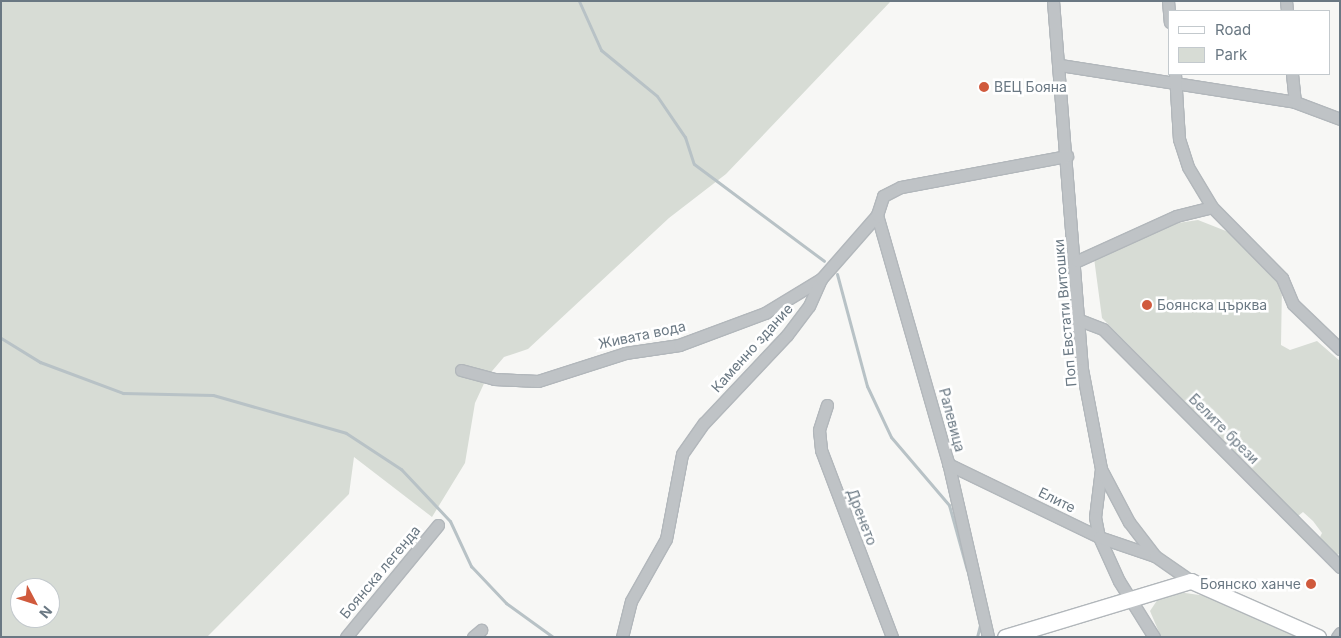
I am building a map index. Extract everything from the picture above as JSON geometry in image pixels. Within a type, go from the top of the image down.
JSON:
[{"type":"main road","points":[[1005,637],[1130,595],[1191,581],[1318,637]]},
{"type":"street","name":"Поп Евстати Витошки","points":[[1053,1],[1082,321],[1082,369],[1101,469],[1096,517],[1099,537],[1154,637]]},
{"type":"street","points":[[1060,65],[1175,79],[1295,102],[1340,119]]},
{"type":"street","points":[[1292,75],[1295,102]]},
{"type":"street","points":[[1175,79],[1183,154],[1212,207],[1282,278],[1293,304],[1313,326],[1340,349]]},
{"type":"street","name":"Каменно здание","points":[[622,637],[631,601],[666,539],[677,464],[687,446],[787,335],[809,306],[821,279],[877,215],[879,202],[889,191],[1067,156]]},
{"type":"street","points":[[1077,260],[1176,216],[1212,207]]},
{"type":"street","name":"Ралевица","points":[[877,215],[948,464],[988,637]]},
{"type":"street","name":"Живата вода","points":[[461,370],[494,379],[538,380],[624,353],[679,345],[765,313],[821,279]]},
{"type":"street","name":"Белите брези","points":[[1082,321],[1103,329],[1340,567]]},
{"type":"street","name":"Дренето","points":[[827,405],[819,430],[820,450],[892,637]]},
{"type":"street","name":"Елите","points":[[948,464],[1099,537],[1155,556]]},
{"type":"street","points":[[1101,469],[1129,522],[1155,556],[1191,581]]},
{"type":"street","name":"Боянска легенда","points":[[346,637],[438,526]]},
{"type":"street","points":[[1337,637],[1340,633]]},
{"type":"green space","points":[[1,1],[891,1],[726,174],[669,218],[528,349],[504,357],[487,377],[475,403],[465,463],[432,517],[354,457],[349,494],[207,637],[1,637]]},
{"type":"green space","points":[[1198,220],[1231,233],[1282,285],[1281,345],[1290,350],[1317,341],[1340,361],[1340,554],[1335,555],[1320,537],[1322,533],[1313,521],[1303,512],[1298,516],[1102,318],[1094,258],[1178,223]]},
{"type":"green space","points":[[1178,592],[1214,597],[1299,637],[1161,637],[1150,611],[1158,599]]},
{"type":"waterway","points":[[579,1],[601,50],[657,96],[685,137],[694,164],[824,261]]},
{"type":"waterway","points":[[837,274],[867,386],[891,437],[949,505],[967,570]]},
{"type":"waterway","points":[[1,338],[40,362],[123,393],[213,395],[346,433],[401,469],[450,521],[471,566],[506,603],[553,637]]},
{"type":"waterway","points":[[977,637],[980,625]]},
{"type":"place","name":"ВЕЦ Бояна","points":[[984,87]]},
{"type":"place","name":"Боянска църква","points":[[1147,305]]},
{"type":"place","name":"Боянско ханче","points":[[1311,584]]}]
